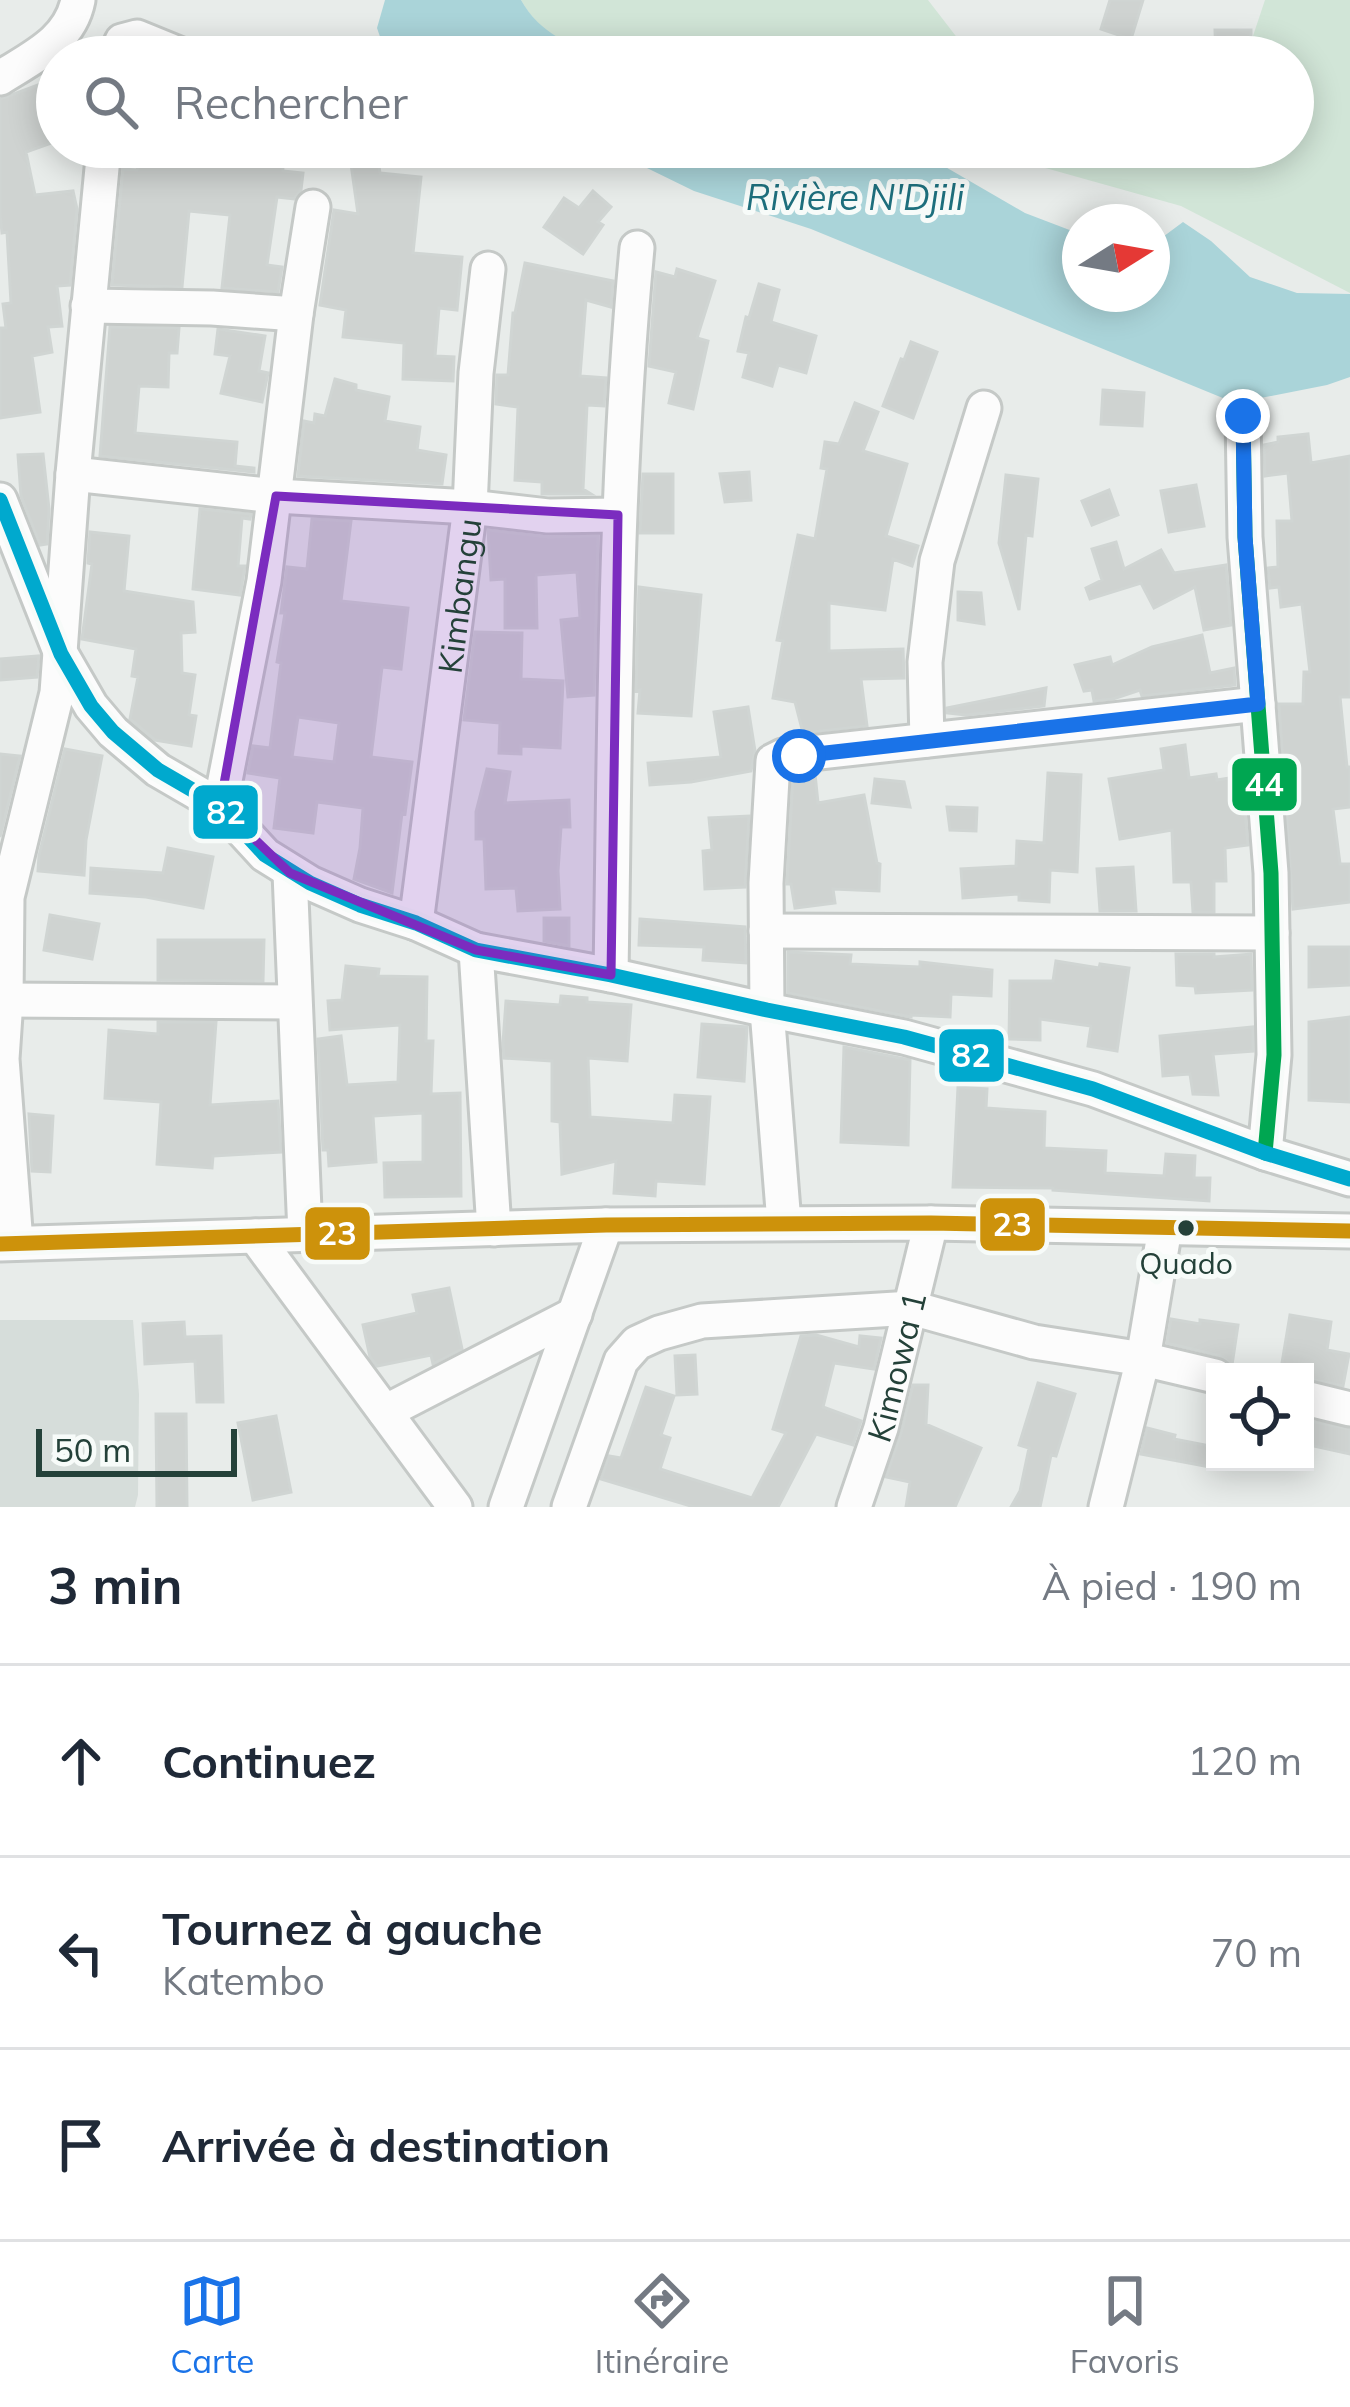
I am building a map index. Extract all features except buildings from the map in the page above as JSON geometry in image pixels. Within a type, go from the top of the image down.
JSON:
[{"type":"street","points":[[62,36],[78,0]]},
{"type":"street","points":[[0,78],[36,55]]},
{"type":"street","points":[[102,168],[58,692],[4,896],[6,1000],[1,1059],[8,1243],[784,1223],[1350,1231]]},
{"type":"street","points":[[220,806],[264,580],[313,207]]},
{"type":"street","points":[[611,975],[618,515],[637,248]]},
{"type":"street","name":"Kimbangu","points":[[416,923],[470,507],[476,373],[488,269]]},
{"type":"street","points":[[88,306],[296,314]]},
{"type":"street","points":[[927,740],[925,662],[937,561],[984,408]]},
{"type":"street","points":[[1243,416],[1245,537],[1271,873],[1274,1055],[1265,1153]]},
{"type":"street","points":[[73,474],[276,496],[548,516],[618,515]]},
{"type":"street","points":[[0,500],[61,654],[91,706],[158,770],[220,806],[265,855],[290,873],[476,950],[904,1037],[1093,1089],[1350,1179]]},
{"type":"street","points":[[784,1223],[766,1010],[773,761],[783,756],[1258,704]]},
{"type":"street","points":[[290,873],[305,1234]]},
{"type":"street","points":[[766,931],[1272,934]]},
{"type":"street","points":[[476,950],[494,1229]]},
{"type":"street","points":[[6,1000],[294,1002]]},
{"type":"street","name":"Kimowa 1","points":[[854,1507],[881,1428],[931,1223]]},
{"type":"street","points":[[506,1507],[606,1225]]},
{"type":"street","points":[[1106,1507],[1142,1359],[1165,1228]]},
{"type":"street","points":[[255,1236],[455,1507]]},
{"type":"street","points":[[569,1507],[621,1361],[637,1343],[702,1321],[912,1308],[1034,1342],[1206,1374]]},
{"type":"street","points":[[385,1412],[574,1314]]},
{"type":"street","points":[[1314,1400],[1350,1409]]},
{"type":"highlighted area","points":[[276,496],[618,515],[611,975],[476,950],[290,873],[220,806]]},
{"type":"shaded area","points":[[0,1320],[133,1320],[139,1394],[135,1507],[0,1507]]},
{"type":"green space","points":[[521,0],[928,0],[956,36],[555,36]]},
{"type":"green space","points":[[1265,0],[1350,0],[1350,293],[1181,206],[1046,168],[1314,168],[1314,36],[1253,36]]},
{"type":"water","points":[[385,0],[521,0],[537,22],[557,36],[380,36],[377,28]]},
{"type":"water","name":"Rivière N'Djili","points":[[647,168],[947,168],[1025,213],[1062,227],[1062,312],[1170,312],[1170,232],[1183,222],[1250,277],[1297,293],[1350,294],[1350,377],[1235,403],[811,229],[694,191]]},
{"type":"transit line","name":"44","points":[[1243,416],[1245,537],[1271,873],[1274,1055],[1265,1153]]},
{"type":"transit line","name":"82","points":[[0,500],[61,654],[91,706],[113,732],[158,770],[220,806],[265,855],[310,883],[476,950],[904,1037],[1093,1089],[1350,1179]]},
{"type":"transit line","name":"23","points":[[0,1244],[606,1225],[931,1223],[1350,1231]]},
{"type":"place","name":"Quado","points":[[1186,1228]]},
{"type":"route","points":[[799,756],[1258,704],[1245,537],[1243,416]]}]
